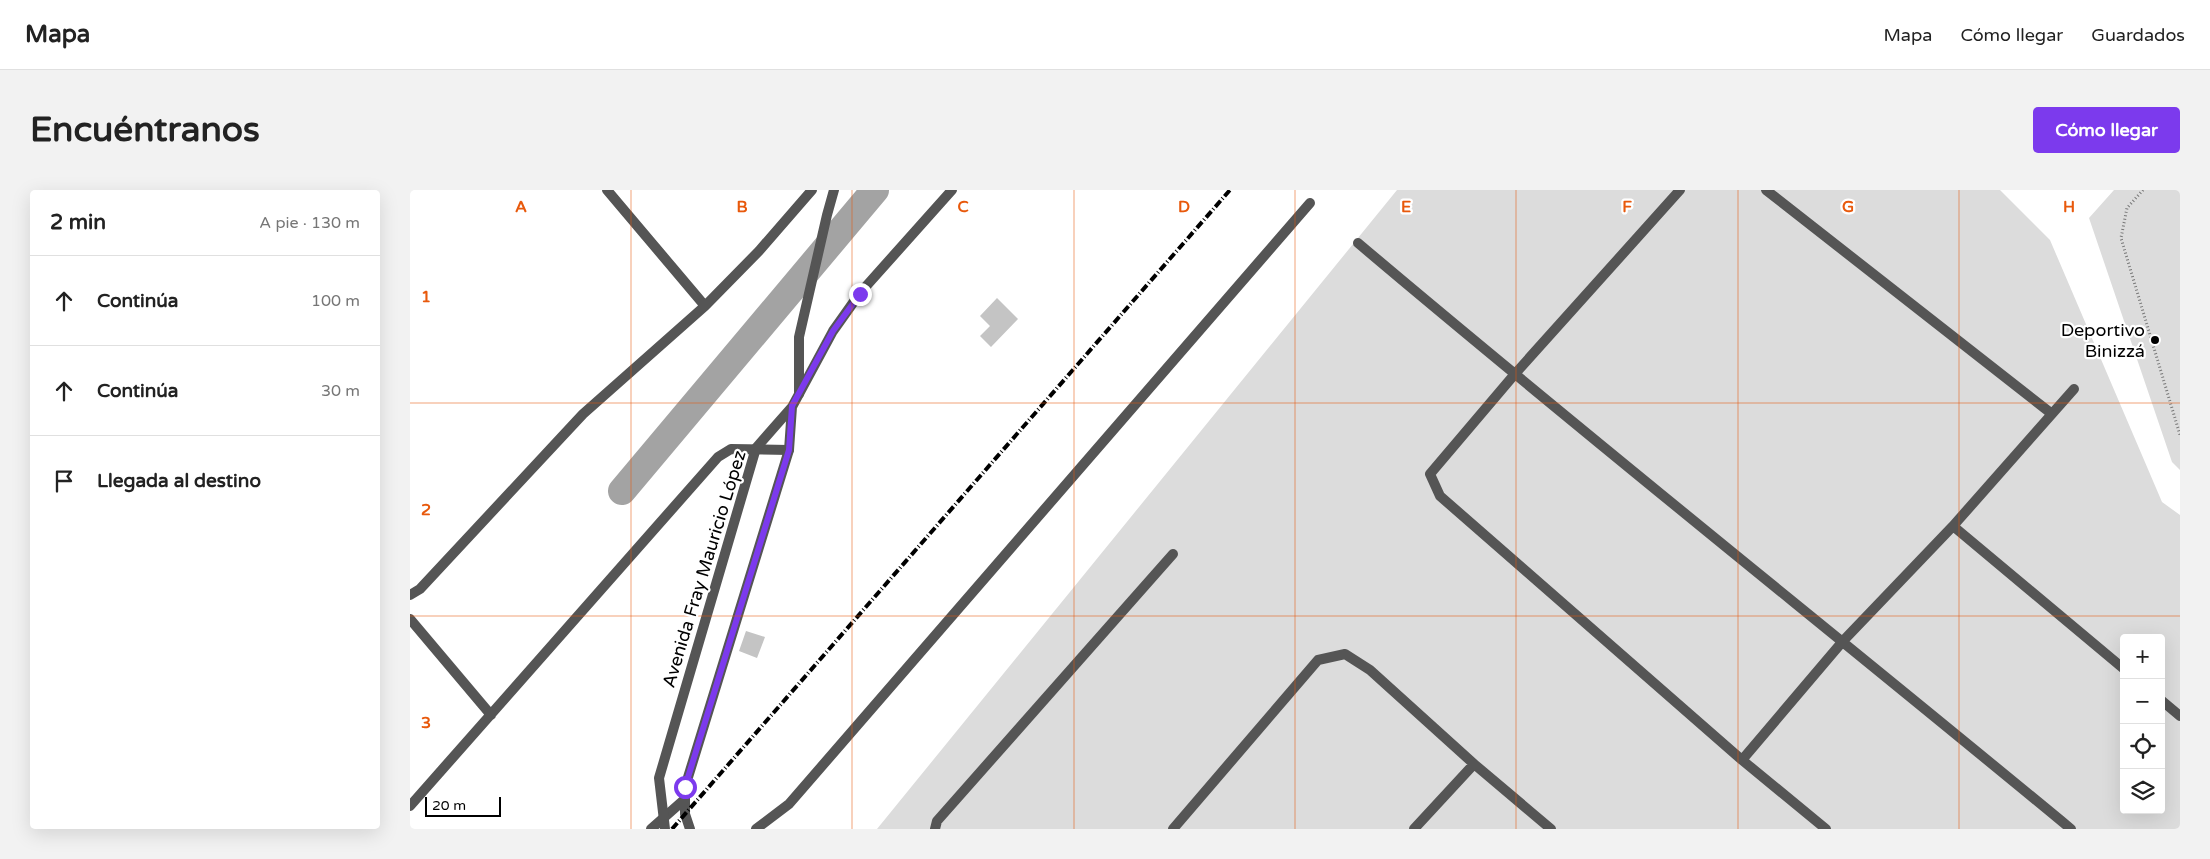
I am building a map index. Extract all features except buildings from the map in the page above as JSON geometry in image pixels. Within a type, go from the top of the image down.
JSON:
[{"type":"street","points":[[607,190],[705,306]]},
{"type":"street","points":[[410,595],[420,589],[583,414],[705,306],[758,251],[812,190]]},
{"type":"street","points":[[799,394],[799,337],[826,215],[834,190]]},
{"type":"street","name":"Avenida Fray Mauricio López","points":[[665,829],[659,778],[756,448],[792,406],[833,331],[860,294],[952,190]]},
{"type":"street","points":[[1680,190],[1514,375],[1430,474],[1440,496],[1742,760],[1826,829]]},
{"type":"street","points":[[1766,190],[2052,414]]},
{"type":"street","points":[[756,829],[790,804],[1310,203]]},
{"type":"street","points":[[1358,243],[1514,375],[1843,641],[2071,829]]},
{"type":"street","points":[[1742,760],[1843,641],[1953,526],[2074,389]]},
{"type":"street","points":[[690,829],[685,814],[685,787],[789,450],[792,406]]},
{"type":"street","points":[[410,806],[718,457],[731,449],[789,450]]},
{"type":"street","points":[[1953,526],[2120,666]]},
{"type":"street","points":[[935,829],[936,821],[1173,554]]},
{"type":"street","points":[[410,619],[491,715]]},
{"type":"street","points":[[1173,829],[1318,660],[1345,654],[1370,670],[1474,764],[1551,829]]},
{"type":"street","points":[[2165,703],[2180,716]]},
{"type":"street","points":[[1414,829],[1474,764]]},
{"type":"street","points":[[651,829],[685,799]]},
{"type":"path","points":[[2143,190],[2127,208],[2121,238],[2180,435]]},
{"type":"shaded area","points":[[1397,190],[2000,190],[2050,240],[2162,502],[2180,515],[2180,829],[877,829]]},
{"type":"shaded area","name":"Deportivo Binizzá","points":[[2114,190],[2180,190],[2180,470],[2172,462],[2089,218]]},
{"type":"waterway","points":[[622,491],[875,190]]},
{"type":"railway","points":[[672,829],[1230,190]]},
{"type":"place","name":"Deportivo Binizzá","points":[[2155,340]]},
{"type":"route","points":[[685,787],[789,450],[792,406],[833,331],[860,294]]}]
